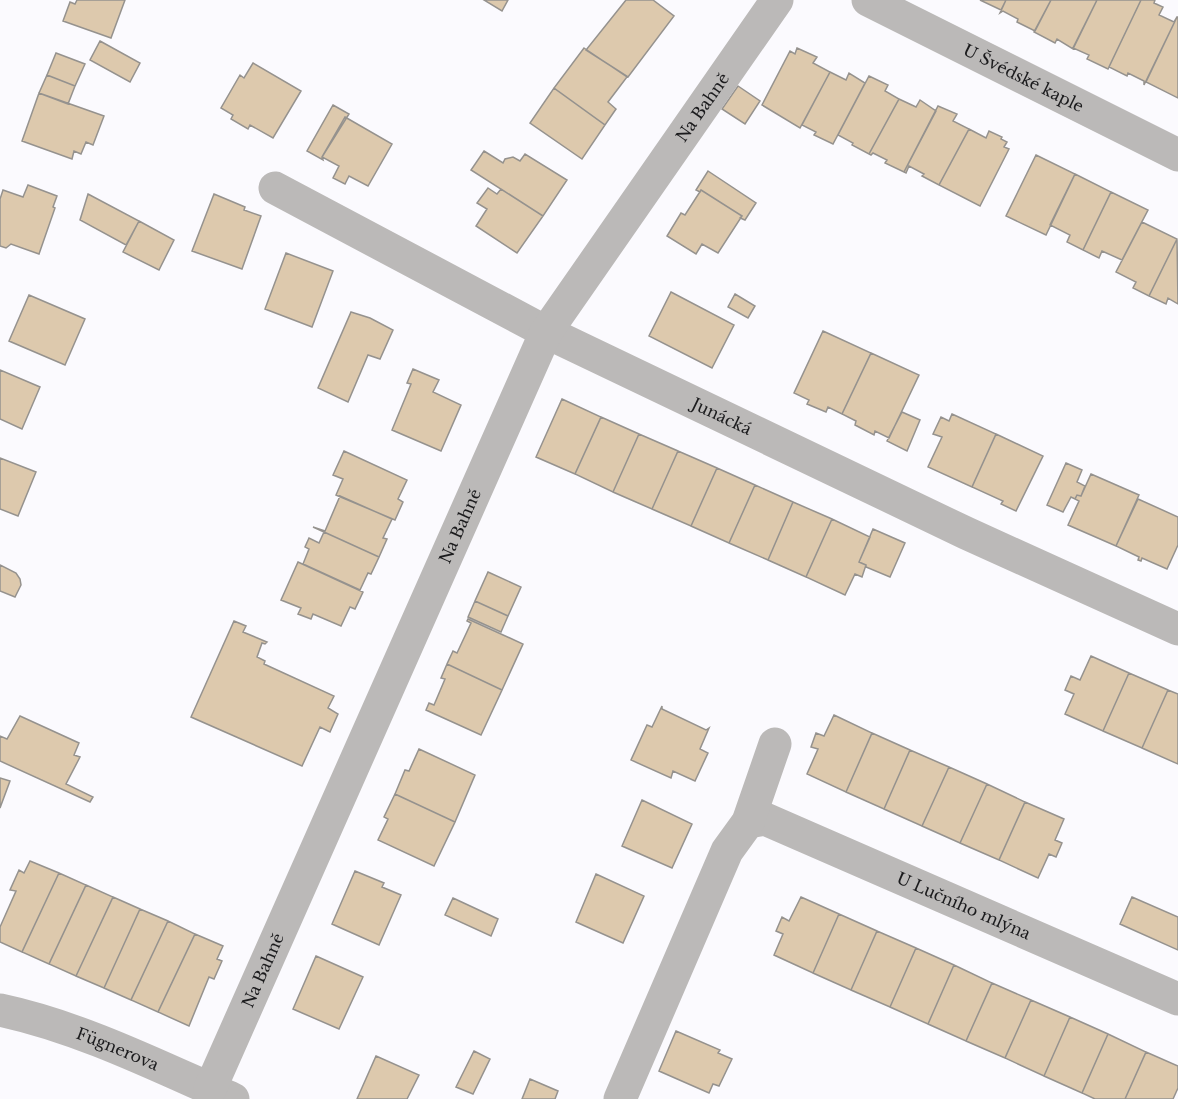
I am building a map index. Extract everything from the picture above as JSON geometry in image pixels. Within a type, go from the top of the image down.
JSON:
[{"type":"street","name":"Na Bahně","points":[[221,1094],[546,332],[777,0]]},
{"type":"street","name":"U Švédské kaple","points":[[868,0],[1178,155]]},
{"type":"street","name":"Junácká","points":[[275,188],[546,332],[966,533],[1178,629]]},
{"type":"street","points":[[620,1099],[727,851],[748,822],[775,744]]},
{"type":"street","name":"U Lučního mlýna","points":[[748,822],[765,819],[1178,999]]},
{"type":"street","name":"Fügnerova","points":[[0,1010],[28,1016],[79,1033],[221,1094]]},
{"type":"building","points":[[77,0],[125,0],[111,38],[63,21],[70,2],[75,4]]},
{"type":"building","points":[[484,0],[508,0],[502,11]]},
{"type":"building","points":[[626,0],[653,0],[674,16],[628,77],[586,50]]},
{"type":"building","points":[[980,0],[1006,0],[1001,10]]},
{"type":"building","points":[[1006,0],[1051,0],[1035,31],[1017,22],[1018,19],[1003,11],[1000,13]]},
{"type":"building","points":[[1051,0],[1097,0],[1073,49],[1057,39],[1055,43],[1034,32]]},
{"type":"building","points":[[1097,0],[1141,0],[1108,69],[1087,59],[1089,55],[1073,48]]},
{"type":"building","points":[[1141,0],[1155,0],[1154,3],[1163,7],[1159,15],[1174,22],[1177,17],[1144,85],[1144,81],[1109,67]]},
{"type":"building","points":[[1178,17],[1178,98],[1146,82]]},
{"type":"building","points":[[100,41],[140,63],[130,82],[90,60]]},
{"type":"building","points":[[584,48],[627,77],[608,102],[616,109],[605,125],[554,88]]},
{"type":"building","points":[[797,48],[817,57],[813,63],[830,72],[800,128],[762,105],[790,51],[795,54]]},
{"type":"building","points":[[56,53],[85,64],[75,86],[47,75]]},
{"type":"building","points":[[253,63],[301,91],[273,138],[250,125],[248,129],[231,119],[233,115],[221,108],[240,75],[244,78]]},
{"type":"building","points":[[830,72],[846,80],[849,73],[865,83],[833,144],[814,135],[816,132],[802,125]]},
{"type":"building","points":[[47,75],[75,86],[68,104],[39,93]]},
{"type":"building","points":[[869,76],[888,85],[885,91],[899,99],[869,154],[838,135]]},
{"type":"building","points":[[738,86],[760,101],[745,124],[722,109]]},
{"type":"building","points":[[554,88],[605,125],[582,159],[530,123]]},
{"type":"building","points":[[39,93],[104,116],[93,145],[86,142],[81,154],[74,151],[72,159],[22,141]]},
{"type":"building","points":[[899,99],[916,107],[920,100],[936,111],[904,172],[885,163],[887,160],[873,153],[869,154]]},
{"type":"building","points":[[333,105],[349,114],[322,157],[323,160],[307,151]]},
{"type":"building","points":[[938,106],[957,114],[953,121],[969,129],[939,185],[909,166],[906,173],[904,172]]},
{"type":"building","points":[[345,117],[392,144],[368,186],[349,176],[345,184],[333,178],[339,166],[322,157]]},
{"type":"building","points":[[969,129],[986,138],[989,131],[1002,137],[1001,139],[1007,142],[1004,147],[1009,149],[980,206],[939,185]]},
{"type":"building","points":[[484,151],[503,163],[505,159],[513,157],[520,161],[525,154],[567,180],[543,216],[471,170]]},
{"type":"building","points":[[1036,155],[1075,174],[1046,235],[1006,216]]},
{"type":"building","points":[[708,171],[756,203],[745,220],[701,190],[700,192],[696,190]]},
{"type":"building","points":[[1075,174],[1111,192],[1083,250],[1067,242],[1070,235],[1050,225]]},
{"type":"building","points":[[28,185],[57,196],[39,254],[11,244],[6,248],[0,246],[0,199],[3,190],[23,197]]},
{"type":"building","points":[[488,188],[497,194],[501,189],[543,216],[517,253],[476,226],[487,209],[477,203]]},
{"type":"building","points":[[701,190],[742,216],[718,253],[702,244],[696,254],[667,236],[681,213],[685,215]]},
{"type":"building","points":[[1111,192],[1148,210],[1122,260],[1102,251],[1099,258],[1083,250]]},
{"type":"building","points":[[88,194],[139,221],[126,245],[80,220]]},
{"type":"building","points":[[214,194],[261,216],[242,269],[192,251]]},
{"type":"building","points":[[139,221],[174,240],[159,270],[123,252]]},
{"type":"building","points":[[1142,222],[1177,239],[1149,296],[1133,288],[1136,282],[1116,272]]},
{"type":"building","points":[[1177,239],[1178,304],[1168,298],[1166,304],[1149,296]]},
{"type":"building","points":[[286,253],[333,271],[312,327],[265,309]]},
{"type":"building","points":[[671,292],[734,325],[712,368],[649,336]]},
{"type":"building","points":[[735,294],[755,306],[748,318],[728,307]]},
{"type":"building","points":[[29,295],[85,319],[65,365],[9,341]]},
{"type":"building","points":[[351,312],[370,318],[393,330],[380,359],[368,355],[348,402],[318,388]]},
{"type":"building","points":[[823,331],[871,353],[842,414],[828,407],[826,412],[807,404],[809,400],[794,393]]},
{"type":"building","points":[[871,353],[919,375],[889,438],[875,431],[874,435],[855,425],[856,421],[842,414]]},
{"type":"building","points":[[413,369],[439,380],[433,392],[461,405],[441,451],[392,430],[411,384],[407,383]]},
{"type":"building","points":[[0,370],[40,387],[22,429],[0,419]]},
{"type":"building","points":[[562,399],[601,417],[575,474],[536,457]]},
{"type":"building","points":[[902,412],[920,420],[907,451],[887,441]]},
{"type":"building","points":[[952,414],[996,434],[972,487],[928,467],[942,437],[933,434],[941,417],[949,421]]},
{"type":"building","points":[[601,417],[639,434],[613,492],[575,474]]},
{"type":"building","points":[[639,434],[678,451],[652,509],[613,492]]},
{"type":"building","points":[[996,434],[1043,456],[1016,511],[1001,504],[1003,501],[972,487]]},
{"type":"building","points":[[344,451],[407,480],[398,499],[403,502],[395,520],[336,495],[343,479],[333,475]]},
{"type":"building","points":[[678,451],[717,468],[691,526],[652,509]]},
{"type":"building","points":[[0,458],[36,472],[18,516],[0,509]]},
{"type":"building","points":[[1066,463],[1082,470],[1077,482],[1085,486],[1081,496],[1077,495],[1075,499],[1071,497],[1063,512],[1047,505]]},
{"type":"building","points":[[717,468],[755,485],[729,543],[691,526]]},
{"type":"building","points":[[1091,474],[1139,495],[1116,546],[1068,525],[1079,501],[1075,499],[1077,495],[1081,496]]},
{"type":"building","points":[[755,485],[793,502],[768,560],[729,543]]},
{"type":"building","points":[[340,496],[392,519],[383,538],[387,539],[379,557],[313,527],[325,531]]},
{"type":"building","points":[[1138,499],[1178,517],[1178,545],[1167,569],[1142,558],[1141,561],[1138,560],[1139,557],[1116,546]]},
{"type":"building","points":[[793,502],[832,519],[806,577],[768,560]]},
{"type":"building","points":[[832,519],[870,537],[859,562],[866,565],[862,577],[855,574],[845,595],[806,577]]},
{"type":"building","points":[[873,529],[905,543],[890,577],[859,562]]},
{"type":"building","points":[[324,532],[379,557],[360,590],[303,564],[309,549],[305,547],[309,538],[319,543]]},
{"type":"building","points":[[298,562],[363,592],[355,609],[350,607],[341,626],[313,614],[311,619],[298,614],[301,608],[281,600]]},
{"type":"building","points":[[0,565],[16,573],[20,579],[21,585],[15,597],[0,591]]},
{"type":"building","points":[[488,572],[521,587],[508,616],[475,601]]},
{"type":"building","points":[[475,601],[508,616],[501,632],[468,617]]},
{"type":"building","points":[[468,619],[523,644],[502,690],[447,664],[453,651],[457,653],[471,623],[467,621]]},
{"type":"building","points":[[234,621],[246,626],[243,632],[267,642],[262,643],[257,657],[265,661],[264,664],[334,696],[328,708],[338,714],[330,732],[320,727],[302,766],[191,717]]},
{"type":"building","points":[[1091,656],[1129,673],[1103,731],[1065,714],[1074,694],[1065,690],[1071,676],[1080,680]]},
{"type":"building","points":[[447,664],[502,690],[481,735],[426,710],[429,703],[434,705],[445,679],[441,678]]},
{"type":"building","points":[[1129,673],[1168,690],[1142,748],[1103,731]]},
{"type":"building","points":[[1168,690],[1178,694],[1178,764],[1142,748]]},
{"type":"building","points":[[662,706],[662,709],[706,730],[709,728],[700,749],[708,753],[695,781],[673,771],[671,778],[631,760],[647,725],[652,727]]},
{"type":"building","points":[[834,715],[872,733],[846,792],[807,774],[818,749],[811,747],[816,733],[824,736]]},
{"type":"building","points":[[20,716],[79,743],[74,755],[80,757],[66,784],[93,797],[90,802],[0,761],[0,736],[7,739]]},
{"type":"building","points":[[872,733],[910,750],[884,809],[846,792]]},
{"type":"building","points":[[419,749],[475,775],[455,822],[395,794],[405,770],[409,771]]},
{"type":"building","points":[[910,750],[949,767],[922,826],[884,809]]},
{"type":"building","points":[[949,767],[987,784],[960,843],[922,826]]},
{"type":"building","points":[[0,778],[10,781],[0,808]]},
{"type":"building","points":[[987,784],[1025,802],[999,860],[960,843]]},
{"type":"building","points":[[395,794],[455,822],[434,866],[378,840],[388,819],[384,817]]},
{"type":"building","points":[[642,800],[692,824],[672,868],[622,846]]},
{"type":"building","points":[[1025,802],[1064,819],[1055,840],[1062,843],[1056,857],[1049,854],[1038,878],[999,860]]},
{"type":"building","points":[[30,861],[59,873],[22,952],[0,942],[0,927],[16,891],[10,890],[19,870],[24,873]]},
{"type":"building","points":[[355,871],[384,883],[382,887],[401,895],[379,945],[332,924]]},
{"type":"building","points":[[59,873],[86,885],[49,964],[22,952]]},
{"type":"building","points":[[596,874],[644,896],[623,943],[576,922]]},
{"type":"building","points":[[86,885],[113,897],[76,976],[49,964]]},
{"type":"building","points":[[113,897],[140,909],[104,988],[76,976]]},
{"type":"building","points":[[801,897],[839,914],[813,973],[774,955],[783,934],[776,931],[782,917],[789,921]]},
{"type":"building","points":[[1132,897],[1178,917],[1178,950],[1120,924]]},
{"type":"building","points":[[453,898],[498,919],[491,936],[445,915]]},
{"type":"building","points":[[140,909],[168,921],[131,1000],[104,988]]},
{"type":"building","points":[[839,914],[877,931],[851,990],[813,973]]},
{"type":"building","points":[[168,921],[195,934],[158,1012],[131,1000]]},
{"type":"building","points":[[877,931],[916,948],[890,1007],[851,990]]},
{"type":"building","points":[[195,934],[223,946],[217,959],[222,961],[214,979],[209,977],[189,1026],[158,1012]]},
{"type":"building","points":[[916,948],[954,965],[928,1024],[890,1007]]},
{"type":"building","points":[[316,956],[363,977],[339,1029],[293,1009]]},
{"type":"building","points":[[954,965],[992,983],[966,1041],[928,1024]]},
{"type":"building","points":[[992,983],[1031,1000],[1005,1058],[966,1041]]},
{"type":"building","points":[[1031,1000],[1070,1017],[1044,1076],[1005,1058]]},
{"type":"building","points":[[1070,1017],[1108,1034],[1082,1093],[1044,1076]]},
{"type":"building","points":[[676,1031],[720,1050],[718,1053],[732,1059],[719,1086],[713,1084],[709,1093],[659,1071]]},
{"type":"building","points":[[1108,1034],[1146,1052],[1125,1099],[1095,1099],[1082,1093]]},
{"type":"building","points":[[474,1051],[490,1059],[473,1094],[456,1087]]},
{"type":"building","points":[[1146,1052],[1178,1066],[1178,1088],[1173,1099],[1125,1099]]},
{"type":"building","points":[[376,1056],[419,1075],[407,1099],[357,1099]]},
{"type":"building","points":[[530,1079],[558,1091],[555,1099],[522,1099]]}]
